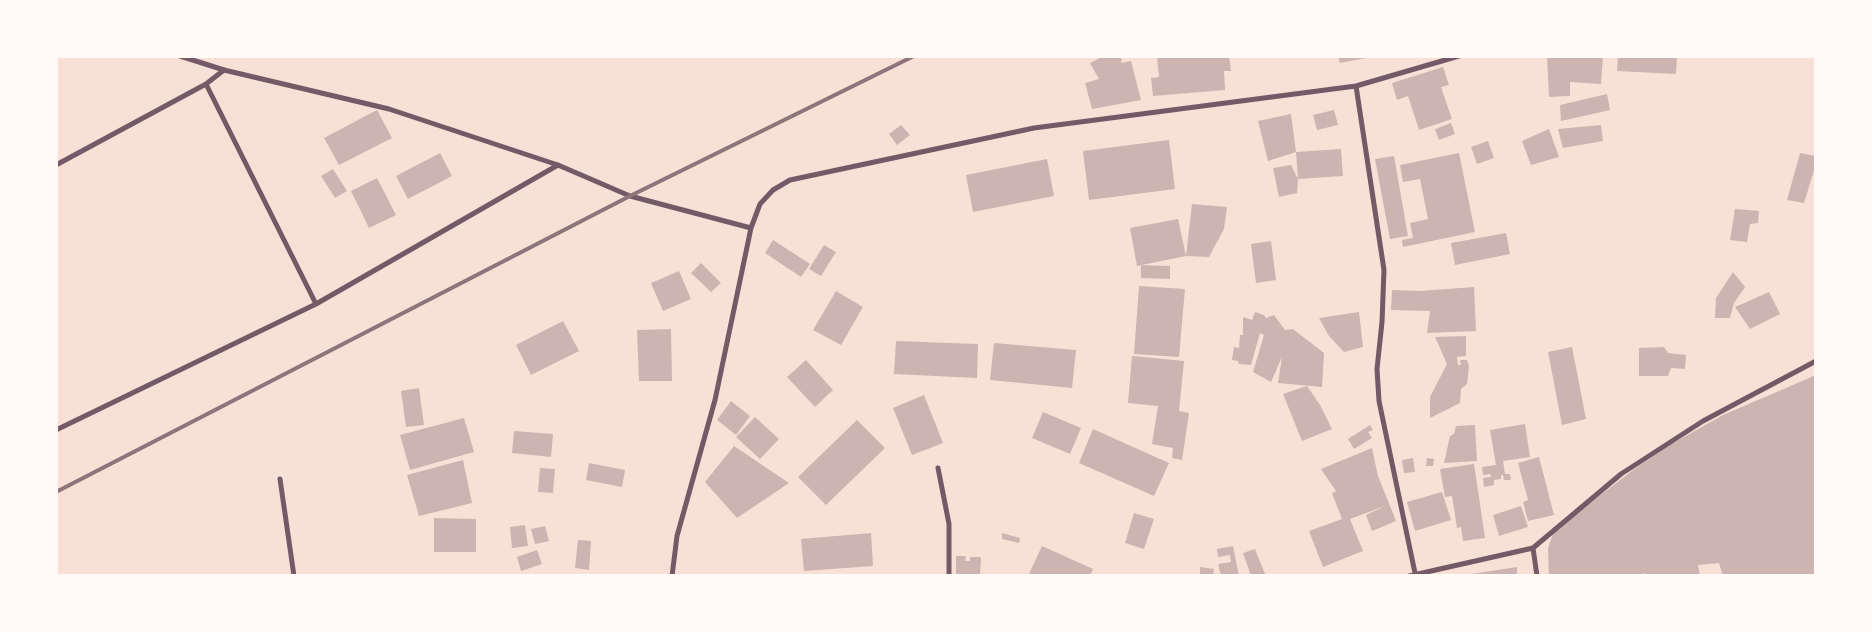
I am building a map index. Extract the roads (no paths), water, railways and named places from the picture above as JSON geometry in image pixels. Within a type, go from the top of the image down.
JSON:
[{"type":"street","points":[[180,56],[224,70],[389,109],[558,164],[630,196],[751,228]]},
{"type":"street","points":[[672,576],[677,536],[714,400],[751,228],[760,204],[773,190],[790,180],[1034,128],[1356,86],[1459,56]]},
{"type":"street","points":[[56,165],[206,84],[224,70]]},
{"type":"street","points":[[206,84],[316,304]]},
{"type":"street","points":[[1356,86],[1384,270],[1382,322],[1377,369],[1379,401],[1415,573]]},
{"type":"street","points":[[56,430],[316,304],[558,164]]},
{"type":"street","points":[[1409,576],[1415,573],[1533,548],[1621,474],[1703,421],[1816,361]]},
{"type":"street","points":[[938,468],[950,524],[949,576]]},
{"type":"street","points":[[280,479],[294,576]]},
{"type":"street","points":[[1533,548],[1537,576]]},
{"type":"railway","points":[[56,492],[630,196],[914,56]]}]
